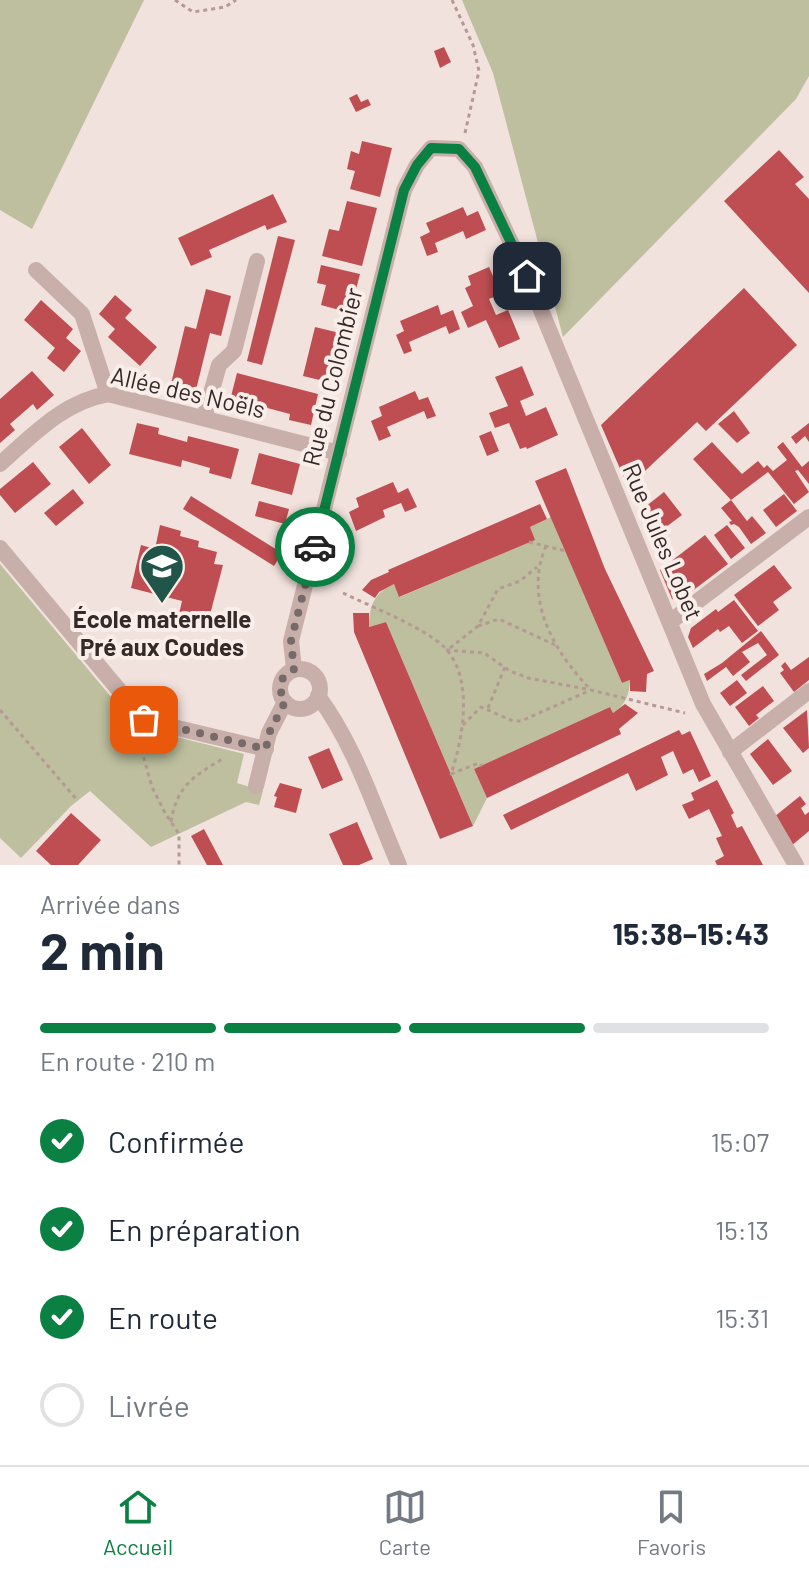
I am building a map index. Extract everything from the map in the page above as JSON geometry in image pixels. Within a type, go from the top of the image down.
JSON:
[{"type":"street","name":"Rue du Colombier","points":[[294,669],[291,641],[404,190],[417,165],[431,148],[459,149]]},
{"type":"street","name":"Rue Jules Lobet","points":[[459,149],[475,167],[505,227],[703,704],[796,865]]},
{"type":"street","points":[[204,418],[219,365],[234,351],[257,261]]},
{"type":"street","points":[[36,270],[82,314],[108,394]]},
{"type":"street","name":"Allée des Noëls","points":[[0,464],[57,414],[75,404],[108,394],[339,453]]},
{"type":"street","points":[[670,622],[809,517]]},
{"type":"street","points":[[0,548],[144,720],[266,749]]},
{"type":"street","points":[[294,669],[312,672],[317,679],[318,696],[314,703],[299,709],[285,702],[281,695],[282,679],[294,669]]},
{"type":"street","points":[[730,752],[809,691]]},
{"type":"street","points":[[318,696],[338,722],[354,755],[399,865]]},
{"type":"street","points":[[256,786],[269,733],[285,702]]},
{"type":"path","points":[[175,0],[193,12],[225,7],[236,0]]},
{"type":"path","points":[[452,0],[473,45],[479,71],[468,125],[459,149]]},
{"type":"path","points":[[529,542],[566,551]]},
{"type":"path","points":[[546,546],[538,566],[541,607],[555,645],[567,664],[591,690]]},
{"type":"path","points":[[446,650],[478,626],[498,589],[520,581],[538,566]]},
{"type":"path","points":[[343,593],[422,632],[446,650],[460,681],[463,725],[461,745],[451,774],[479,763],[482,766]]},
{"type":"path","points":[[478,626],[499,619],[555,645]]},
{"type":"path","points":[[446,650],[484,653],[505,667],[543,682],[591,690],[685,713]]},
{"type":"path","points":[[488,708],[505,667]]},
{"type":"path","points":[[463,725],[481,707],[513,721],[521,721],[591,690]]},
{"type":"path","points":[[0,710],[78,801]]},
{"type":"path","points":[[144,720],[137,732],[138,743],[152,787],[179,834],[179,865]]},
{"type":"path","points":[[171,822],[181,789],[234,752],[239,743]]},
{"type":"green space","points":[[0,0],[144,0],[32,229],[0,210]]},
{"type":"green space","points":[[462,0],[809,0],[809,76],[796,99],[563,337],[493,73]]},
{"type":"green space","points":[[551,517],[622,683],[630,680],[629,691],[624,703],[613,713],[610,707],[474,769],[487,798],[473,826],[386,622],[369,627],[370,613],[377,596],[394,584],[400,597],[534,540],[530,527]]},
{"type":"green space","points":[[0,564],[127,716],[130,725],[244,754],[237,783],[263,791],[259,805],[246,802],[151,847],[90,791],[71,806],[21,858],[0,838]]},
{"type":"building","points":[[444,47],[451,62],[440,68],[434,51]]},
{"type":"building","points":[[357,94],[361,102],[368,99],[371,105],[356,112],[349,98]]},
{"type":"building","points":[[362,141],[392,148],[380,197],[350,189],[355,171],[347,169],[351,151],[359,154]]},
{"type":"building","points":[[779,150],[804,177],[795,184],[809,199],[809,293],[724,201]]},
{"type":"building","points":[[273,194],[287,222],[267,230],[265,225],[209,250],[212,257],[191,266],[178,238]]},
{"type":"building","points":[[347,201],[377,208],[362,266],[322,256],[329,229],[339,231]]},
{"type":"building","points":[[463,207],[467,216],[478,211],[486,230],[466,239],[463,231],[435,243],[438,252],[427,256],[420,237],[430,232],[426,223]]},
{"type":"building","points":[[278,236],[295,240],[262,365],[247,361]]},
{"type":"building","points":[[321,265],[360,274],[350,313],[321,305],[326,285],[317,283]]},
{"type":"building","points":[[489,267],[501,294],[489,299],[496,315],[508,310],[520,339],[499,348],[486,320],[468,328],[461,312],[473,306],[465,288],[471,285],[468,276]]},
{"type":"building","points":[[744,288],[797,345],[706,431],[697,422],[628,487],[601,425]]},
{"type":"building","points":[[206,289],[231,296],[221,336],[210,333],[195,394],[170,388],[185,326],[196,329]]},
{"type":"building","points":[[115,295],[132,310],[125,318],[157,347],[140,366],[108,337],[115,329],[99,314]]},
{"type":"building","points":[[41,300],[73,329],[66,338],[81,351],[64,372],[47,358],[55,348],[24,320]]},
{"type":"building","points":[[438,305],[441,315],[453,310],[460,329],[449,334],[446,326],[409,342],[412,351],[404,354],[396,335],[404,331],[400,321]]},
{"type":"building","points":[[315,327],[344,334],[334,372],[331,371],[328,382],[303,376]]},
{"type":"building","points":[[522,366],[534,395],[520,401],[526,416],[546,407],[558,435],[527,449],[520,449],[509,423],[495,428],[489,413],[508,406],[495,377]]},
{"type":"building","points":[[32,371],[54,395],[37,410],[33,404],[10,424],[15,430],[0,443],[0,399]]},
{"type":"building","points":[[237,373],[318,394],[311,425],[289,420],[290,414],[252,404],[250,409],[229,404]]},
{"type":"building","points":[[415,391],[419,400],[428,397],[436,416],[427,419],[424,411],[387,427],[391,436],[379,441],[371,421],[382,416],[379,407]]},
{"type":"building","points":[[734,411],[750,433],[737,443],[718,424]]},
{"type":"building","points":[[137,423],[159,428],[158,434],[187,442],[188,436],[239,449],[231,479],[209,473],[210,468],[182,460],[181,467],[129,454]]},
{"type":"building","points":[[809,423],[809,442],[805,436],[796,444],[791,437]]},
{"type":"building","points":[[82,428],[111,465],[89,484],[59,447]]},
{"type":"building","points":[[491,431],[499,451],[487,456],[479,436]]},
{"type":"building","points":[[712,442],[742,474],[758,461],[764,468],[767,465],[773,471],[787,460],[777,447],[783,442],[802,467],[809,461],[809,484],[798,470],[795,471],[809,492],[794,504],[768,472],[731,500],[693,459]]},
{"type":"building","points":[[259,453],[300,464],[292,495],[251,484]]},
{"type":"building","points":[[33,462],[51,484],[15,513],[0,495],[0,489]]},
{"type":"building","points":[[566,468],[605,569],[654,671],[647,674],[646,692],[630,691],[630,680],[622,683],[535,481]]},
{"type":"building","points":[[393,482],[398,493],[408,488],[417,507],[405,512],[401,503],[383,510],[385,517],[356,531],[349,512],[359,507],[356,498]]},
{"type":"building","points":[[73,489],[84,503],[56,526],[44,513]]},
{"type":"building","points":[[664,492],[682,515],[662,530],[645,507]]},
{"type":"building","points":[[784,494],[797,511],[776,527],[763,510]]},
{"type":"building","points":[[191,496],[282,553],[274,566],[183,509]]},
{"type":"building","points":[[731,500],[747,521],[752,516],[766,533],[751,544],[739,527],[731,525],[729,522],[732,521],[721,508]]},
{"type":"building","points":[[259,501],[289,509],[285,524],[255,516]]},
{"type":"building","points":[[540,504],[547,519],[530,527],[535,540],[399,597],[394,584],[379,592],[375,598],[362,590],[371,580],[388,570]]},
{"type":"building","points":[[160,525],[181,531],[180,536],[199,541],[198,547],[217,552],[214,564],[223,565],[206,630],[177,623],[182,601],[131,588],[141,545],[155,549]]},
{"type":"building","points":[[727,525],[745,548],[731,559],[714,535]]},
{"type":"building","points":[[705,535],[728,564],[679,601],[672,599],[660,570]]},
{"type":"building","points":[[774,565],[792,588],[773,602],[779,610],[758,626],[734,595]]},
{"type":"building","points":[[734,600],[758,631],[742,643],[729,626],[720,632],[718,629],[693,648],[688,637],[691,628]]},
{"type":"building","points":[[353,613],[369,613],[369,627],[386,622],[473,826],[440,839],[354,632]]},
{"type":"building","points":[[761,631],[779,655],[746,681],[741,675],[767,655],[758,643],[742,652],[750,662],[733,676],[726,667],[707,681],[704,674]]},
{"type":"building","points":[[809,657],[809,680],[794,692],[780,673],[784,670],[781,666],[785,662],[791,670]]},
{"type":"building","points":[[737,680],[747,693],[730,706],[720,693]]},
{"type":"building","points":[[763,686],[774,701],[756,715],[759,718],[749,726],[735,707]]},
{"type":"building","points":[[625,704],[638,713],[619,729],[621,734],[487,798],[474,769],[610,707],[613,713]]},
{"type":"building","points":[[807,710],[809,748],[803,753],[783,728]]},
{"type":"building","points":[[679,730],[682,735],[690,731],[711,776],[699,782],[693,769],[683,774],[673,751],[661,757],[668,775],[636,791],[628,773],[511,830],[503,815]]},
{"type":"building","points":[[768,739],[792,771],[773,785],[750,754]]},
{"type":"building","points":[[329,748],[343,780],[322,789],[308,757]]},
{"type":"building","points":[[717,780],[734,813],[731,815],[737,828],[742,826],[763,865],[717,865],[715,861],[724,856],[716,838],[722,836],[709,809],[689,819],[682,805],[694,800],[691,793]]},
{"type":"building","points":[[280,783],[302,789],[296,813],[274,807],[277,797],[274,796]]},
{"type":"building","points":[[800,796],[806,804],[801,808],[805,815],[809,812],[809,831],[791,846],[774,817]]},
{"type":"building","points":[[71,813],[101,840],[78,865],[51,865],[36,851]]},
{"type":"building","points":[[357,822],[373,859],[359,865],[343,865],[329,834]]},
{"type":"building","points":[[204,829],[223,865],[207,865],[191,836]]},
{"type":"way so far","points":[[144,720],[266,749],[269,733],[285,702],[281,695],[282,679],[294,669],[291,641],[315,547]]},
{"type":"place","name":"École maternelle Pré aux Coudes","points":[[162,605]]},
{"type":"route","points":[[315,547],[404,190],[417,165],[431,148],[459,149],[475,167],[527,276]]}]
